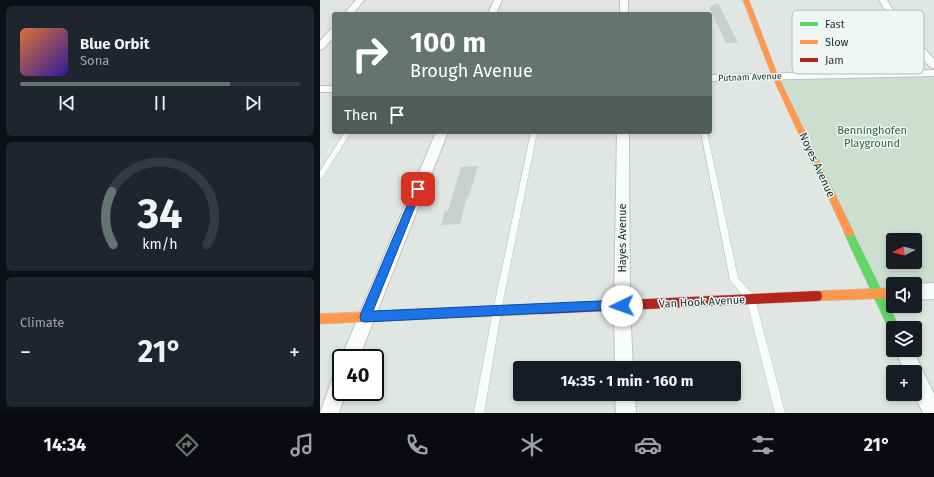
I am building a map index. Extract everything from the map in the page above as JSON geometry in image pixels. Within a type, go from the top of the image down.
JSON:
[{"type":"street","points":[[350,12],[360,0]]},
{"type":"street","points":[[493,12],[498,0]]},
{"type":"street","points":[[624,0],[624,12]]},
{"type":"street","name":"Noyes Avenue","points":[[746,0],[775,76],[891,321]]},
{"type":"street","points":[[883,0],[888,10]]},
{"type":"street","points":[[320,47],[332,33]]},
{"type":"street","points":[[924,54],[934,65]]},
{"type":"street","name":"Putnam Avenue","points":[[924,73],[934,73]]},
{"type":"street","name":"Putnam Avenue","points":[[712,78],[881,74]]},
{"type":"street","points":[[320,89],[332,89]]},
{"type":"street","points":[[353,349],[365,317],[441,134]]},
{"type":"street","name":"Hayes Avenue","points":[[623,134],[622,306],[624,361]]},
{"type":"street","points":[[922,292],[934,291]]},
{"type":"street","name":"Van Hook Avenue","points":[[320,319],[886,293]]},
{"type":"street","points":[[922,389],[933,413]]},
{"type":"street","points":[[329,413],[334,401]]},
{"type":"street","points":[[625,401],[626,413]]},
{"type":"lane","points":[[320,176],[347,134]]},
{"type":"lane","points":[[479,413],[497,311],[534,134]]},
{"type":"lane","points":[[704,134],[734,280],[751,299],[780,413]]},
{"type":"green space","name":"Benninghofen Playground","points":[[934,73],[934,291],[922,287],[922,277],[886,277],[886,289],[878,294],[775,76]]},
{"type":"building","points":[[718,3],[738,43],[726,43],[709,7]]},
{"type":"building","points":[[478,166],[468,199],[466,199],[460,224],[441,225],[445,211],[448,211],[461,167]]},
{"type":"traffic: fast","points":[[849,233],[891,321]]},
{"type":"traffic: slow","points":[[746,0],[775,76],[849,233]]},
{"type":"traffic: slow","points":[[817,296],[886,293]]},
{"type":"traffic: slow","points":[[320,319],[542,309]]},
{"type":"traffic: jam","points":[[542,309],[817,296]]},
{"type":"route","points":[[418,189],[365,317],[622,306]]}]
